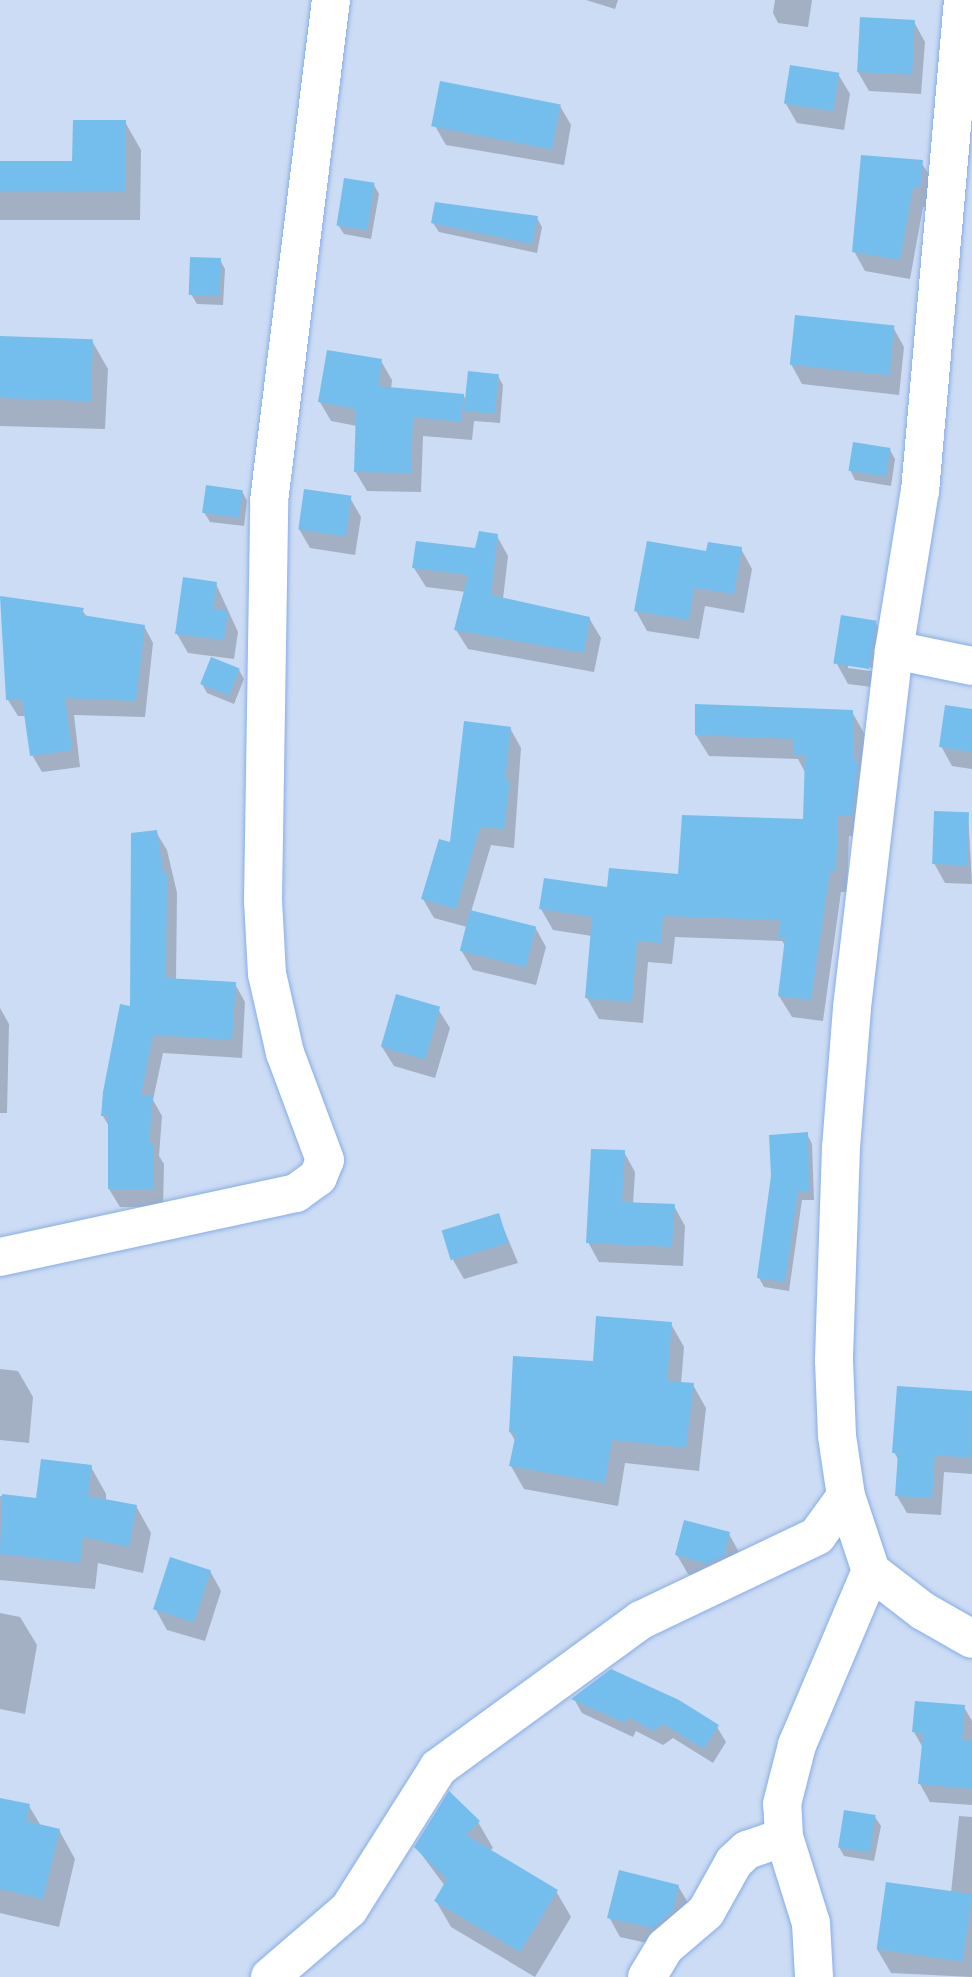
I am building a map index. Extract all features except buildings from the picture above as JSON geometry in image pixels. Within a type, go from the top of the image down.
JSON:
[{"type":"street","points":[[0,1257],[296,1193],[318,1177],[325,1160],[285,1053],[267,974],[263,901],[269,501],[331,0]]},
{"type":"street","points":[[963,0],[920,490],[894,650],[865,877],[841,1147],[834,1361],[836,1436],[846,1496],[871,1571],[923,1611],[972,1639]]},
{"type":"street","points":[[894,650],[972,666]]},
{"type":"street","points":[[271,1977],[349,1909],[438,1769],[641,1620],[817,1536],[846,1496]]},
{"type":"street","points":[[814,1977],[811,1923],[784,1837],[782,1804],[797,1745],[871,1571]]},
{"type":"street","points":[[647,1977],[665,1947],[706,1912],[734,1862],[747,1850],[784,1837]]}]
